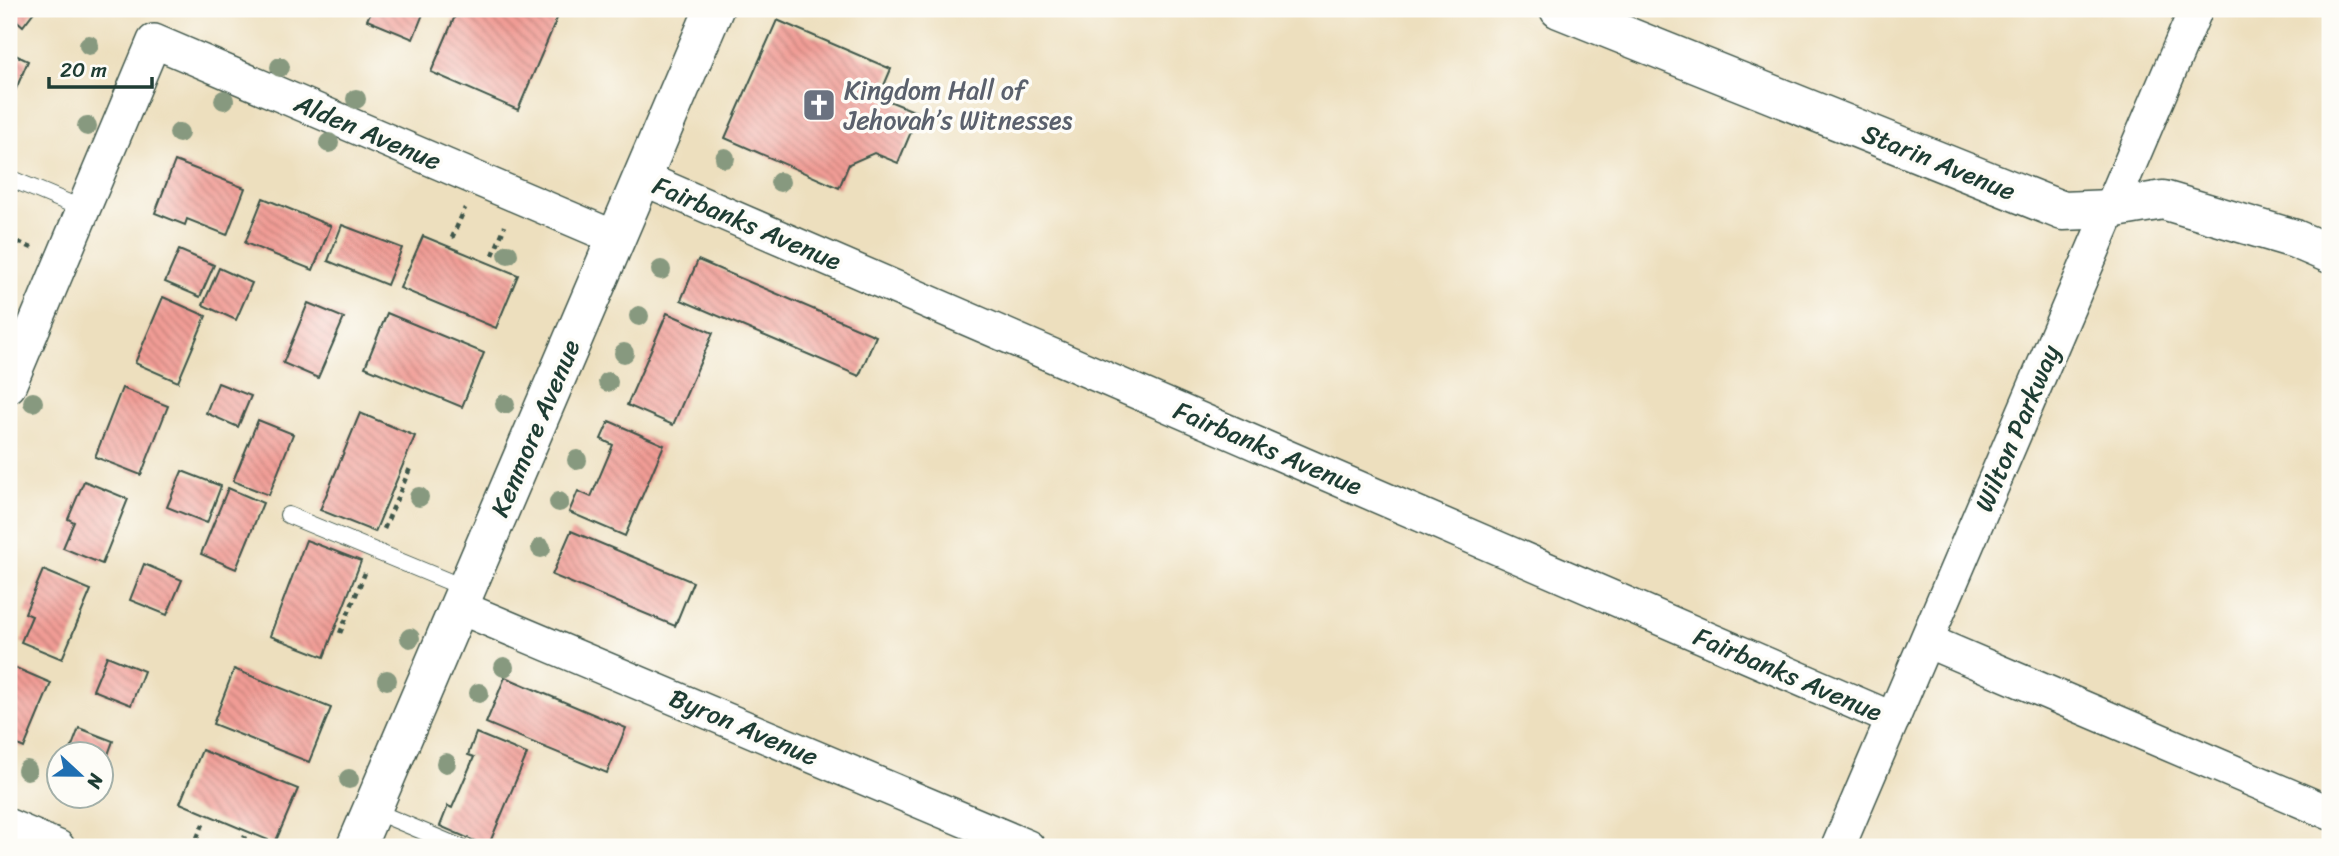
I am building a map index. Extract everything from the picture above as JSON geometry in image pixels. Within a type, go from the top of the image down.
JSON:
[{"type":"main road","name":"Kenmore Avenue","points":[[356,847],[714,9]]},
{"type":"main road","name":"Starin Avenue","points":[[1559,9],[2063,211],[2110,209],[2163,200],[2295,239],[2330,254]]},
{"type":"street","name":"Wilton Parkway","points":[[1839,847],[2196,9]]},
{"type":"street","name":"Alden Avenue","points":[[9,386],[154,41],[617,238]]},
{"type":"street","name":"Fairbanks Avenue","points":[[642,178],[1893,719]]},
{"type":"street","name":"Byron Avenue","points":[[463,598],[1028,847]]},
{"type":"street","points":[[1927,641],[2330,813]]},
{"type":"street","points":[[9,826],[58,847]]},
{"type":"lane","points":[[9,178],[83,209]]},
{"type":"lane","points":[[288,515],[463,598]]},
{"type":"lane","points":[[372,810],[460,847]]},
{"type":"path","points":[[452,238],[466,205]]},
{"type":"path","points":[[493,255],[507,222]]},
{"type":"path","points":[[9,238],[27,246]]},
{"type":"path","points":[[193,847],[204,821]]},
{"type":"path","points":[[240,847],[244,836]]},
{"type":"building","points":[[9,9],[36,9],[23,26],[9,14]]},
{"type":"building","points":[[372,9],[425,9],[413,39],[367,20]]},
{"type":"building","points":[[458,9],[561,9],[518,110],[431,72]]},
{"type":"building","name":"Kingdom Hall of Jehovah’s Witnesses","points":[[777,20],[891,69],[879,97],[919,113],[898,163],[874,153],[849,164],[839,188],[725,138]]},
{"type":"building","points":[[9,52],[28,61],[9,105]]},
{"type":"building","points":[[175,161],[245,188],[227,235],[187,219],[185,225],[155,213]]},
{"type":"building","points":[[263,198],[331,226],[313,270],[245,243]]},
{"type":"building","points":[[342,225],[402,248],[387,285],[328,261]]},
{"type":"building","points":[[423,236],[518,275],[496,328],[400,288]]},
{"type":"building","points":[[179,250],[214,265],[200,297],[165,282]]},
{"type":"building","points":[[698,260],[876,336],[859,376],[681,300]]},
{"type":"building","points":[[219,268],[252,283],[236,320],[203,305]]},
{"type":"building","points":[[163,297],[206,316],[178,382],[135,363]]},
{"type":"building","points":[[308,303],[344,318],[318,378],[283,363]]},
{"type":"building","points":[[387,313],[484,353],[462,407],[365,367]]},
{"type":"building","points":[[667,313],[713,333],[673,425],[627,405]]},
{"type":"building","points":[[218,383],[251,396],[238,427],[206,413]]},
{"type":"building","points":[[122,388],[168,406],[141,475],[95,457]]},
{"type":"building","points":[[360,413],[415,436],[375,532],[320,510]]},
{"type":"building","points":[[258,420],[293,434],[269,495],[233,481]]},
{"type":"building","points":[[609,421],[664,445],[625,536],[569,512],[578,491],[591,497],[613,445],[601,439]]},
{"type":"building","points":[[182,471],[221,486],[207,523],[167,507]]},
{"type":"building","points":[[84,481],[128,499],[102,564],[63,548],[74,522],[68,519]]},
{"type":"building","points":[[228,488],[263,503],[236,569],[201,554]]},
{"type":"building","points":[[571,531],[693,582],[675,626],[552,575]]},
{"type":"building","points":[[306,540],[361,561],[324,657],[270,636]]},
{"type":"building","points":[[144,564],[182,580],[167,615],[130,600]]},
{"type":"building","points":[[43,570],[91,590],[62,659],[21,642],[32,616],[25,613]]},
{"type":"building","points":[[107,656],[144,671],[131,705],[93,690]]},
{"type":"building","points":[[9,665],[51,683],[24,748],[9,741]]},
{"type":"building","points":[[234,669],[331,708],[309,762],[213,724]]},
{"type":"building","points":[[505,677],[626,728],[607,773],[486,723]]},
{"type":"building","points":[[79,728],[110,740],[74,740]]},
{"type":"building","points":[[476,733],[527,754],[488,847],[440,826],[448,806],[452,808],[474,757],[468,755]]},
{"type":"building","points":[[202,750],[298,789],[275,843],[180,803]]},
{"type":"place","name":"Kingdom Hall of Jehovah’s Witnesses","points":[[819,105]]}]
